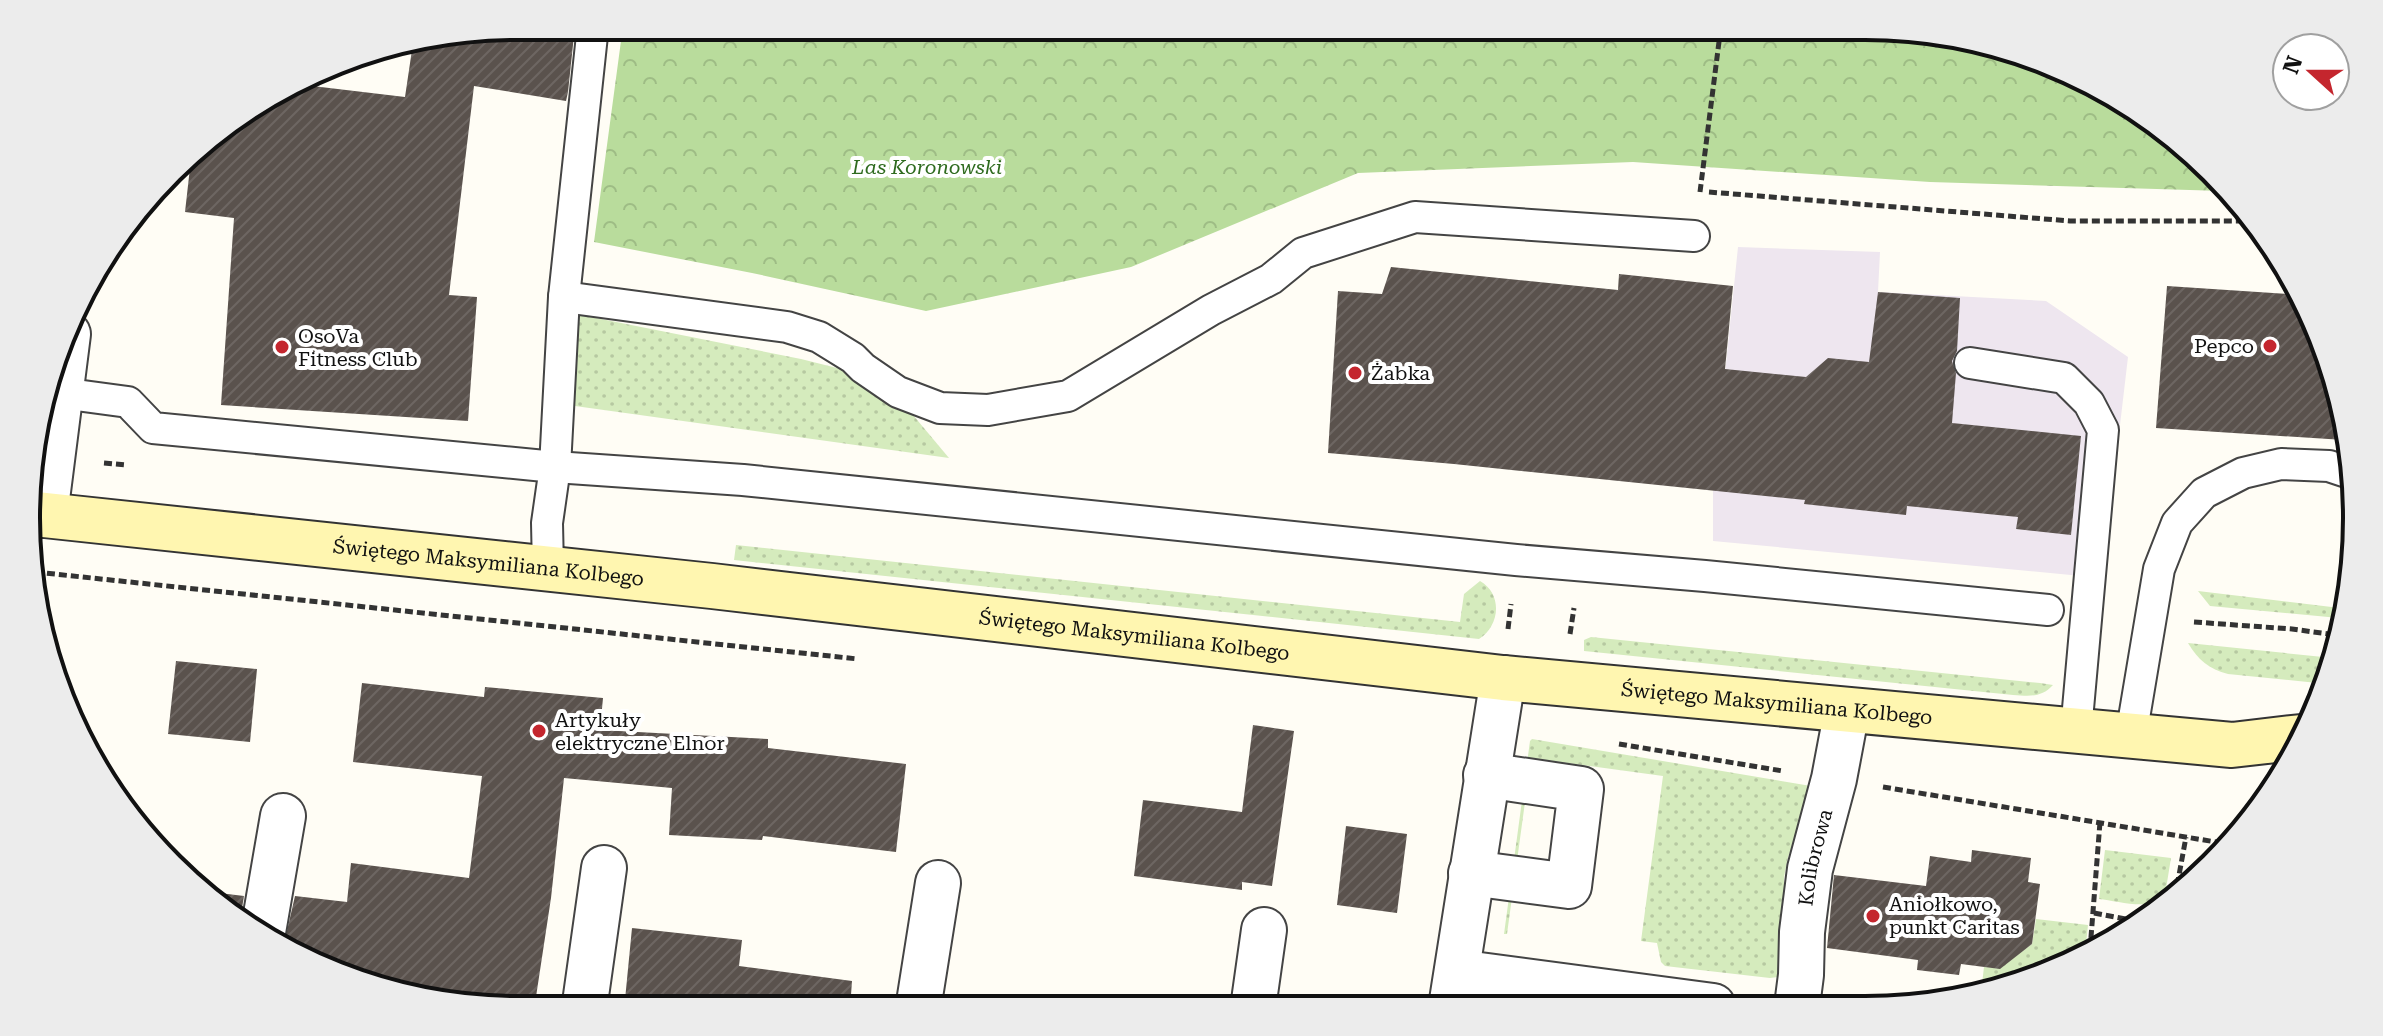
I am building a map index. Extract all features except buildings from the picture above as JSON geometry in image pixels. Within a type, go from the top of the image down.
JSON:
[{"type":"main road","name":"Świętego Maksymiliana Kolbego","points":[[40,515],[548,569],[1503,678],[2232,745],[2289,738]]},
{"type":"main road","name":"Świętego Maksymiliana Kolbego","points":[[2232,745],[2277,760]]},
{"type":"street","points":[[40,514],[64,367]]},
{"type":"street","points":[[1503,678],[1454,990],[1551,996]]},
{"type":"street","name":"Kolibrowa","points":[[1798,996],[1810,869],[1834,779],[1847,710]]},
{"type":"street","points":[[1471,873],[1569,886],[1581,789],[1486,775]]},
{"type":"street","points":[[265,923],[283,816]]},
{"type":"street","points":[[586,996],[604,868]]},
{"type":"street","points":[[920,996],[938,883]]},
{"type":"street","points":[[1255,996],[1264,930]]},
{"type":"lane","points":[[548,569],[547,523],[555,467],[564,297],[592,40]]},
{"type":"lane","points":[[564,297],[787,327],[819,337],[898,392],[940,408],[988,410],[1068,396],[1211,310],[1271,279],[1303,253],[1415,217],[1694,236]]},
{"type":"lane","points":[[1970,363],[2064,378],[2089,403],[2103,430],[2076,731]]},
{"type":"lane","points":[[61,393],[128,402],[153,428],[555,467],[743,480],[1516,560],[2048,610]]},
{"type":"lane","points":[[2131,736],[2159,569],[2177,523],[2204,493],[2243,473],[2281,464],[2329,466],[2340,470]]},
{"type":"path","points":[[1694,236],[1719,40]]},
{"type":"path","points":[[1700,191],[2070,221],[2239,221]]},
{"type":"path","points":[[1503,678],[1516,560]]},
{"type":"path","points":[[43,573],[864,659]]},
{"type":"path","points":[[1617,744],[2216,842]]},
{"type":"path","points":[[2091,939],[2100,822]]},
{"type":"path","points":[[2178,878],[2186,837]]},
{"type":"path","points":[[2094,913],[2125,919]]},
{"type":"shaded area","points":[[1738,247],[1880,252],[1878,292],[2046,301],[2128,357],[2102,578],[1713,541],[1713,490]]},
{"type":"green space","name":"Las Koronowski","points":[[621,40],[1896,41],[1989,56],[2076,89],[2156,139],[2213,191],[1930,182],[1633,162],[1358,173],[1131,267],[926,311],[594,242]]},
{"type":"green space","points":[[576,314],[849,371],[913,415],[949,458],[575,406]]},
{"type":"green space","points":[[736,545],[1460,622],[1464,594],[1480,581],[1492,594],[1496,610],[1491,626],[1479,639],[734,560]]},
{"type":"green space","points":[[2198,591],[2335,607],[2333,617],[2210,606]]},
{"type":"green space","points":[[1591,637],[2053,685],[2039,694],[2013,695],[1584,651],[1584,640]]},
{"type":"green space","points":[[2188,643],[2323,657],[2314,683],[2228,674],[2205,663]]},
{"type":"green space","points":[[1532,739],[1817,787],[1788,857],[1784,877],[1783,973],[1770,978],[1665,966],[1661,962],[1657,943],[1641,941],[1663,776],[1531,758],[1507,934],[1504,934]]},
{"type":"green space","points":[[2105,850],[2171,858],[2166,889],[2147,904],[2099,899]]},
{"type":"green space","points":[[2036,919],[2088,925],[2086,942],[2076,947],[2019,971],[1982,982],[1984,967],[2000,968],[2032,944]]},
{"type":"place","name":"Pepco","points":[[2270,346]]},
{"type":"place","name":"OsoVa Fitness Club","points":[[282,347]]},
{"type":"place","name":"Żabka","points":[[1355,373]]},
{"type":"place","name":"Artykuły elektryczne Elnor","points":[[539,731]]},
{"type":"place","name":"Aniołkowo, punkt Caritas","points":[[1873,916]]}]
